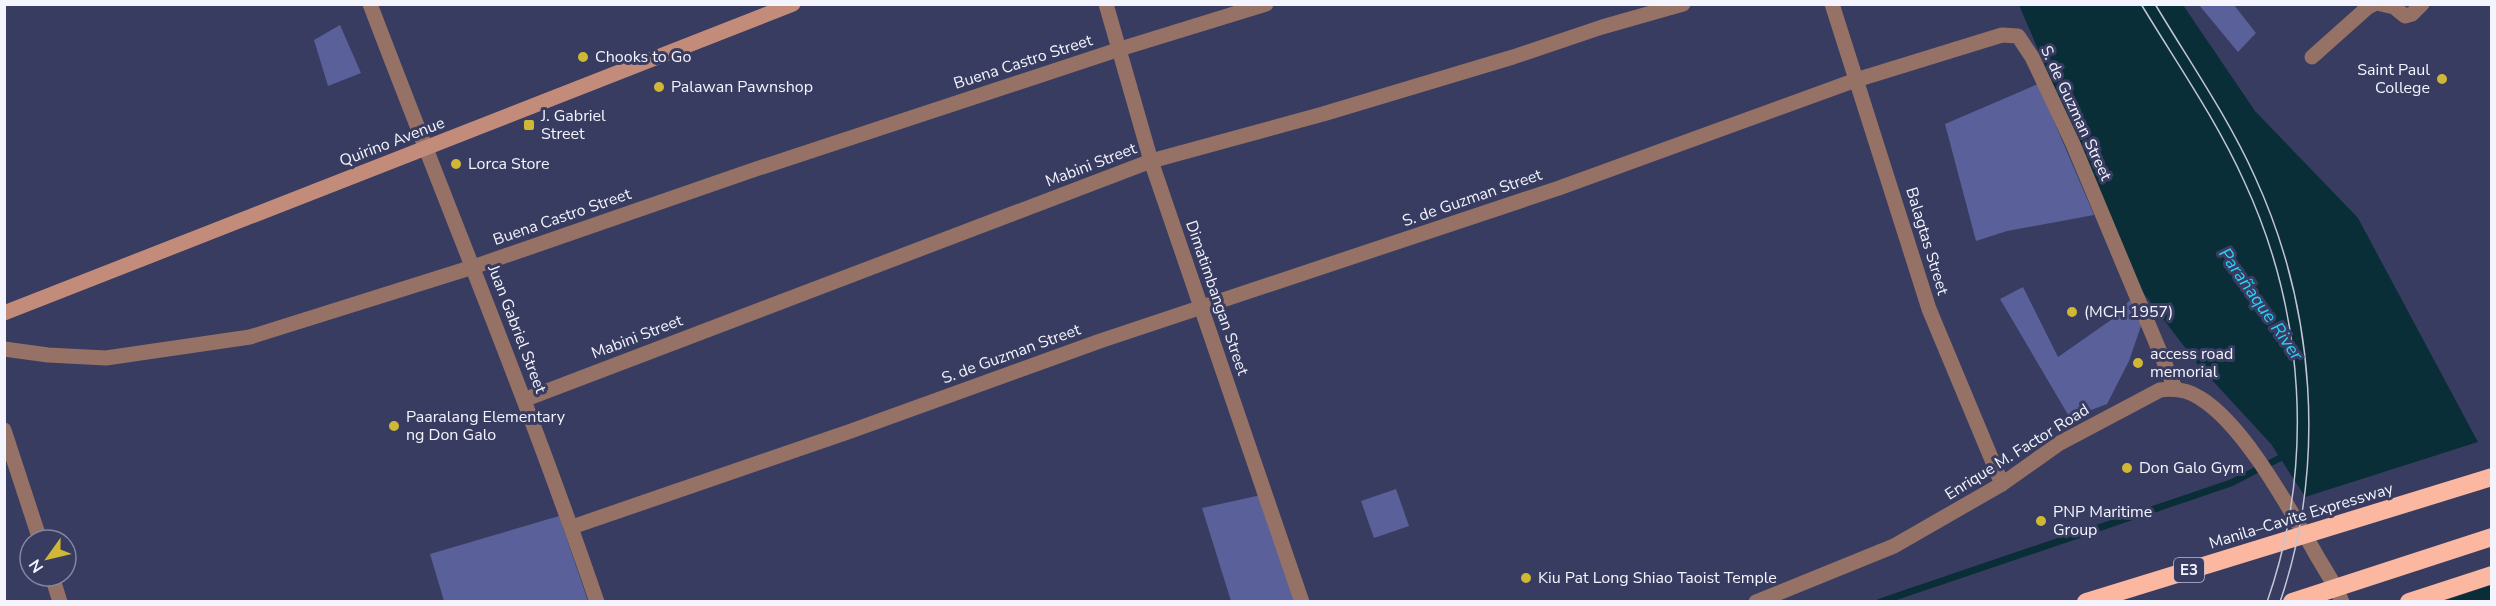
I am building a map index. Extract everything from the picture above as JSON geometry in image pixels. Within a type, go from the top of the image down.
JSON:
[{"type":"highway","name":"Manila–Cavite Expressway","points":[[2086,602],[2492,477]]},
{"type":"highway","points":[[2301,599],[2492,537]]},
{"type":"highway","points":[[2131,602],[2292,539]]},
{"type":"highway","points":[[2409,602],[2492,575]]},
{"type":"main road","name":"Quirino Avenue","points":[[4,313],[793,4]]},
{"type":"street","name":"Juan Gabriel Street","points":[[370,4],[525,399],[597,602]]},
{"type":"street","name":"Dimatimbangan Street","points":[[1106,4],[1151,161],[1302,602]]},
{"type":"street","name":"Buena Castro Street","points":[[4,349],[48,355],[106,358],[250,337],[473,267],[756,169],[1120,49],[1266,4]]},
{"type":"street","name":"Mabini Street","points":[[525,399],[1151,161],[1334,111],[1683,4]]},
{"type":"street","name":"Balagtas Street","points":[[1832,4],[1929,309],[2002,484]]},
{"type":"street","points":[[2312,57],[2374,4]]},
{"type":"street","points":[[2381,4],[2394,7],[2405,16],[2412,14],[2422,4]]},
{"type":"street","name":"S. de Guzman Street","points":[[572,527],[1201,308],[1558,188],[1856,80],[2002,35],[2018,36],[2032,57],[2073,144],[2175,388]]},
{"type":"street","points":[[2175,388],[2199,397],[2221,415],[2243,441],[2286,503],[2342,602]]},
{"type":"street","name":"Enrique M. Factor Road","points":[[1756,602],[1894,546],[2002,484],[2060,443],[2160,390],[2175,388]]},
{"type":"street","points":[[4,430],[36,528]]},
{"type":"shaded area","points":[[2199,5],[2234,5],[2256,33],[2238,52]]},
{"type":"shaded area","points":[[340,25],[361,73],[328,86],[314,40]]},
{"type":"shaded area","points":[[2038,84],[2094,215],[2007,231],[1976,241],[1945,124]]},
{"type":"shaded area","points":[[2023,287],[2058,357],[2111,320],[2132,298],[2141,326],[2129,361],[2107,404],[2070,418],[2000,299]]},
{"type":"shaded area","points":[[1396,489],[1409,526],[1374,538],[1361,501]]},
{"type":"shaded area","points":[[1261,495],[1296,601],[1231,601],[1202,508]]},
{"type":"shaded area","points":[[559,516],[588,601],[444,601],[430,554]]},
{"type":"water","name":"Parañaque River","points":[[2019,5],[2183,5],[2255,111],[2358,218],[2491,470],[2491,601],[2349,601],[2311,506],[2271,444],[2199,366],[2142,291]]},
{"type":"pier","points":[[2481,441],[2492,463],[2491,585],[2441,602],[2346,602],[2309,507],[2302,498]]},
{"type":"waterway","points":[[1880,602],[2231,483],[2280,458]]},
{"type":"tram line","points":[[2141,4],[2233,158],[2264,231],[2280,283],[2291,336],[2296,389],[2297,443],[2292,497],[2282,550],[2267,602]]},
{"type":"tram line","points":[[2155,4],[2220,111],[2255,177],[2275,227],[2291,279],[2302,333],[2308,387],[2309,441],[2304,496],[2295,549],[2280,602]]},
{"type":"place","name":"Chooks to Go","points":[[583,57]]},
{"type":"place","name":"Saint Paul College","points":[[2442,79]]},
{"type":"place","name":"Palawan Pawnshop","points":[[659,87]]},
{"type":"place","name":"J. Gabriel Street","points":[[529,125]]},
{"type":"place","name":"Lorca Store","points":[[456,164]]},
{"type":"place","name":"(MCH 1957)","points":[[2072,312]]},
{"type":"place","name":"access road memorial","points":[[2138,363]]},
{"type":"place","name":"Paaralang Elementary ng Don Galo","points":[[394,426]]},
{"type":"place","name":"Don Galo Gym","points":[[2127,468]]},
{"type":"place","name":"PNP Maritime Group","points":[[2041,521]]},
{"type":"place","name":"Kiu Pat Long Shiao Taoist Temple","points":[[1526,578]]}]
